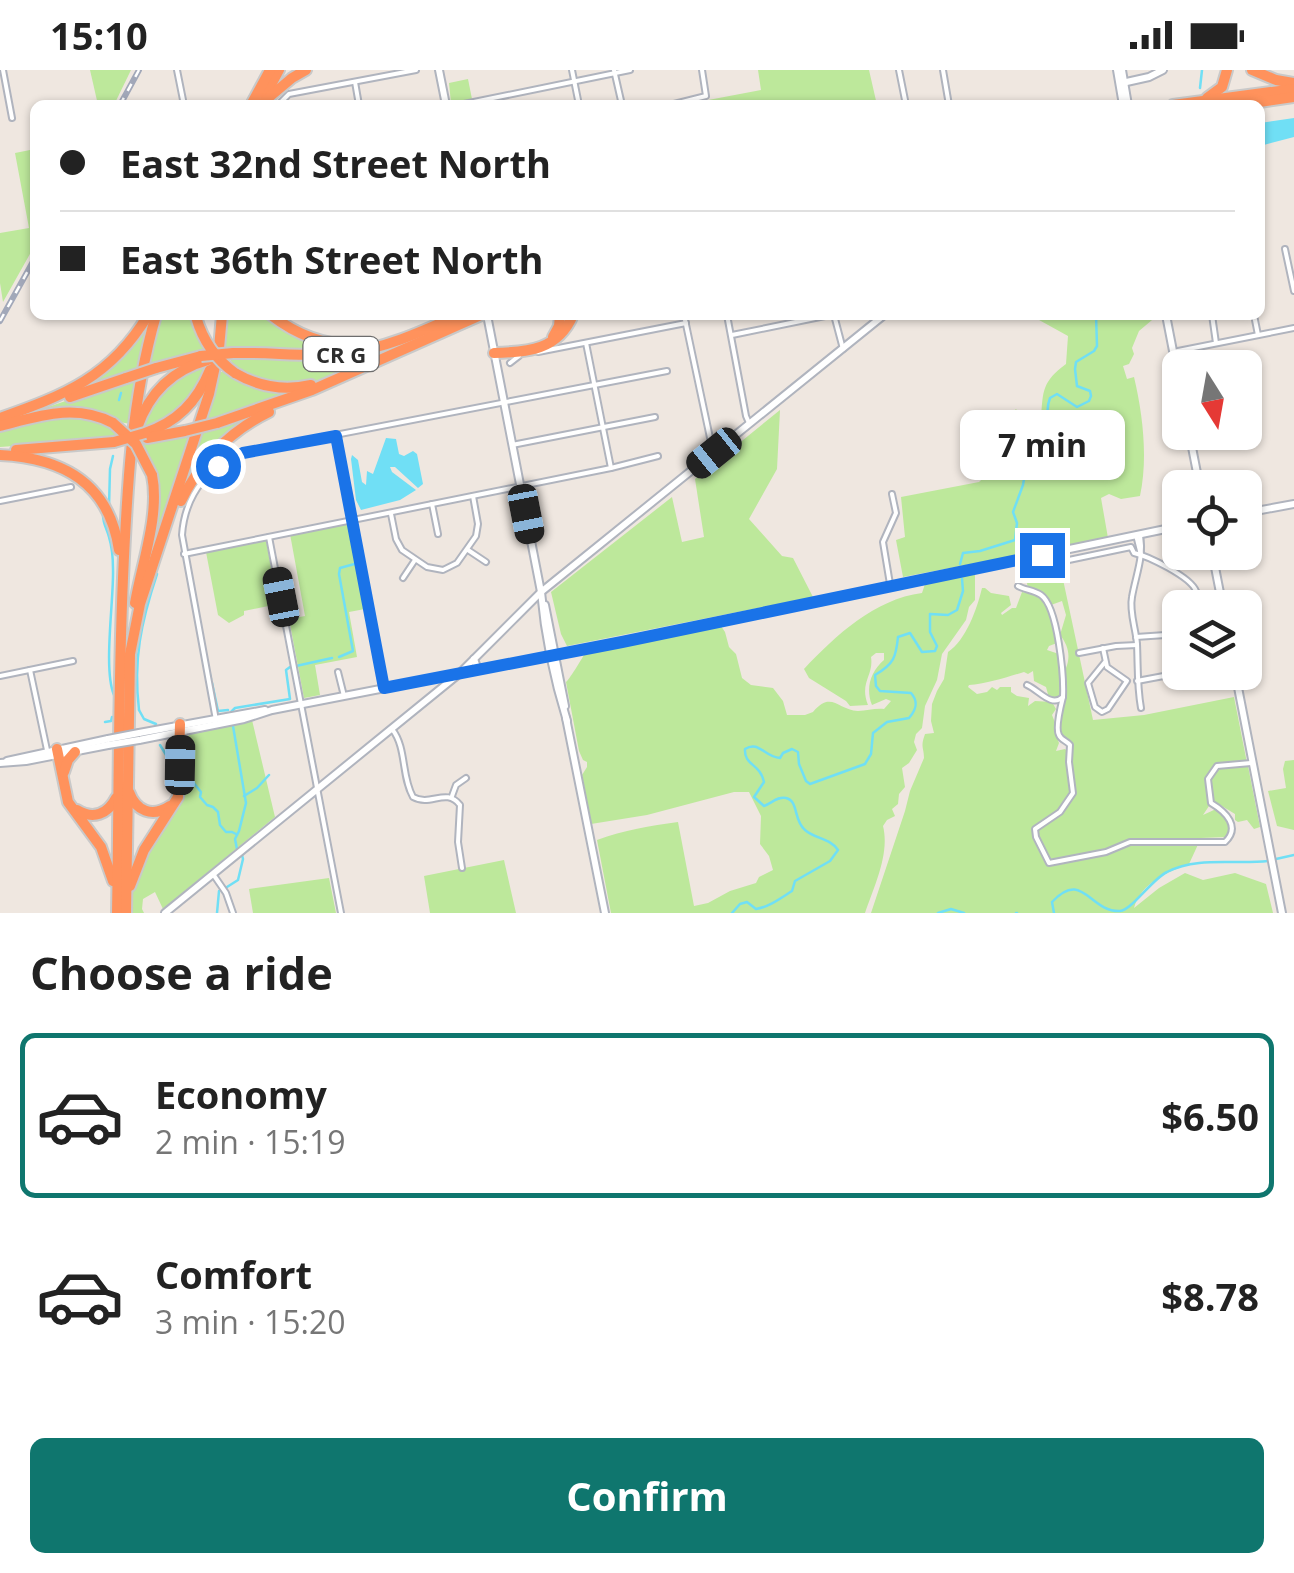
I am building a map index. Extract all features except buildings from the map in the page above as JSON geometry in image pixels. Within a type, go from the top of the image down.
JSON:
[{"type":"highway","points":[[254,100],[270,70]]},
{"type":"highway","points":[[263,100],[279,70]]},
{"type":"highway","points":[[266,100],[306,70]]},
{"type":"highway","points":[[1203,100],[1222,86],[1228,70]]},
{"type":"highway","points":[[1252,70],[1294,86]]},
{"type":"highway","points":[[1208,100],[1294,86]]},
{"type":"highway","points":[[1265,101],[1294,97]]},
{"type":"highway","points":[[0,421],[90,379],[125,348],[145,320]]},
{"type":"highway","points":[[122,907],[122,593],[130,453],[139,384],[155,320]]},
{"type":"highway","points":[[197,320],[208,345],[224,364],[256,383],[290,388],[360,370]]},
{"type":"highway","points":[[0,453],[114,442],[154,434],[180,415],[203,386],[210,371],[220,320]]},
{"type":"highway","points":[[130,654],[140,604],[209,394],[221,320]]},
{"type":"highway","points":[[277,320],[309,338],[342,345],[378,343],[430,328]]},
{"type":"highway","name":"CR G","points":[[200,359],[248,352],[352,352],[390,344],[448,320]]},
{"type":"highway","name":"CR G","points":[[154,434],[217,423],[281,402],[471,320]]},
{"type":"highway","points":[[494,353],[548,341],[558,330],[559,320]]},
{"type":"highway","points":[[494,353],[552,342],[570,320]]},
{"type":"highway","points":[[0,421],[156,368],[200,359]]},
{"type":"highway","points":[[130,453],[151,398],[175,374],[200,359]]},
{"type":"highway","points":[[161,542],[190,483],[220,445],[258,418],[343,376]]},
{"type":"highway","points":[[0,421],[67,412],[92,414],[113,423],[136,444],[152,474],[154,501],[135,601],[130,654],[123,789],[112,806],[94,815],[83,813],[70,800],[56,752]]},
{"type":"highway","points":[[0,453],[55,464],[92,491],[116,533],[122,593]]},
{"type":"highway","points":[[123,789],[140,809],[154,813],[166,808],[177,790],[179,733]]},
{"type":"highway","points":[[122,907],[141,856],[178,797],[179,733]]},
{"type":"highway","points":[[56,752],[68,802],[104,852],[122,907]]},
{"type":"highway","points":[[64,772],[76,752]]},
{"type":"main road","points":[[440,70],[445,100]]},
{"type":"main road","points":[[1119,70],[1125,100]]},
{"type":"main road","points":[[1122,83],[1163,70]]},
{"type":"main road","points":[[482,320],[494,353],[604,913]]},
{"type":"main road","points":[[165,913],[460,674],[541,592],[878,320]]},
{"type":"main road","points":[[1167,320],[1173,350]]},
{"type":"main road","points":[[1262,511],[1294,504]]},
{"type":"main road","points":[[1,763],[139,736],[179,733],[216,721],[261,715],[1162,530]]},
{"type":"main road","points":[[474,659],[478,670]]},
{"type":"main road","points":[[1239,690],[1282,913]]},
{"type":"main road","points":[[139,736],[179,733]]},
{"type":"main road","points":[[56,752],[76,752],[108,742]]},
{"type":"street","points":[[3,70],[12,118]]},
{"type":"street","points":[[282,100],[287,95],[416,70]]},
{"type":"street","points":[[572,70],[578,100]]},
{"type":"street","points":[[500,100],[630,70]]},
{"type":"street","points":[[690,100],[706,96],[702,70]]},
{"type":"street","points":[[899,70],[905,100]]},
{"type":"street","points":[[943,70],[948,100]]},
{"type":"street","points":[[179,71],[183,100]]},
{"type":"street","points":[[615,72],[621,100]]},
{"type":"street","points":[[355,82],[358,100]]},
{"type":"street","points":[[1285,249],[1294,287]]},
{"type":"street","points":[[685,320],[714,453]]},
{"type":"street","points":[[728,320],[750,424]]},
{"type":"street","points":[[730,335],[806,320]]},
{"type":"street","points":[[833,320],[842,349]]},
{"type":"street","points":[[1213,320],[1216,343]]},
{"type":"street","points":[[1255,320],[1258,335]]},
{"type":"street","points":[[510,363],[516,356],[686,323]]},
{"type":"street","points":[[1183,350],[1294,328]]},
{"type":"street","points":[[586,343],[611,468]]},
{"type":"street","points":[[216,721],[182,535],[185,511],[206,475],[243,453],[667,370]]},
{"type":"street","points":[[512,445],[655,417]]},
{"type":"street","points":[[336,436],[384,688]]},
{"type":"street","points":[[184,554],[658,456]]},
{"type":"street","points":[[0,501],[71,487]]},
{"type":"street","points":[[891,586],[883,542],[896,513],[892,494]]},
{"type":"street","points":[[391,512],[398,544],[430,569],[443,570],[454,566],[476,536],[472,496]]},
{"type":"street","points":[[432,504],[438,534]]},
{"type":"street","points":[[1138,535],[1141,555],[1131,603],[1141,708]]},
{"type":"street","points":[[269,537],[341,913]]},
{"type":"street","points":[[1064,561],[1131,547],[1134,554],[1148,556],[1195,590]]},
{"type":"street","points":[[468,550],[486,562]]},
{"type":"street","points":[[403,578],[415,560]]},
{"type":"street","points":[[1018,586],[1040,594],[1050,606],[1064,698],[1058,735],[1070,745],[1073,793],[1060,812],[1036,829],[1036,838],[1048,862],[1106,852],[1130,842],[1225,842],[1232,824],[1213,805]]},
{"type":"street","points":[[1136,637],[1162,635]]},
{"type":"street","points":[[1080,653],[1137,644]]},
{"type":"street","points":[[1102,648],[1108,667],[1127,681],[1108,710],[1102,712],[1095,708],[1088,683],[1105,662]]},
{"type":"street","points":[[0,676],[72,660]]},
{"type":"street","points":[[30,670],[56,752]]},
{"type":"street","points":[[338,672],[344,696]]},
{"type":"street","points":[[1137,681],[1162,676]]},
{"type":"street","points":[[1027,685],[1051,701],[1064,698]]},
{"type":"street","points":[[392,730],[398,738],[413,797],[425,801],[452,796],[458,800],[462,868]]},
{"type":"street","points":[[1213,805],[1207,784],[1217,766],[1253,763]]},
{"type":"street","points":[[452,796],[456,785],[466,778]]},
{"type":"street","points":[[1208,810],[1213,805]]},
{"type":"street","points":[[213,874],[226,893],[232,913]]},
{"type":"green space","points":[[90,70],[131,70],[116,100],[97,100]]},
{"type":"green space","points":[[758,70],[869,70],[876,100],[708,100],[761,90]]},
{"type":"green space","points":[[468,79],[472,99],[451,100],[449,83]]},
{"type":"green space","points":[[30,150],[30,254],[3,302],[0,233],[29,228],[15,153]]},
{"type":"green space","points":[[148,320],[152,320],[139,370],[72,393]]},
{"type":"green space","points":[[158,320],[195,320],[209,351],[147,363]]},
{"type":"green space","points":[[225,320],[279,320],[344,351],[222,348]]},
{"type":"green space","points":[[459,320],[341,373],[303,385],[277,386],[236,370],[230,359],[319,357],[411,339]]},
{"type":"green space","points":[[1039,320],[1152,320],[1139,331],[1132,348],[1134,354],[1129,364],[1123,366],[1127,379],[1134,377],[1142,421],[1144,467],[1140,496],[1121,499],[1109,494],[1101,498],[1108,538],[903,577],[896,540],[905,537],[901,497],[979,482],[1013,450],[1003,422],[1016,409],[1031,425],[1041,419],[1045,387],[1066,364],[1068,336]]},
{"type":"green space","points":[[200,365],[208,366],[201,386],[165,422],[140,429],[161,388]]},
{"type":"green space","points":[[218,371],[297,390],[210,422],[205,420]]},
{"type":"green space","points":[[130,379],[137,382],[130,424],[100,415],[1,423]]},
{"type":"green space","points":[[780,410],[777,469],[749,519],[782,556],[793,558],[813,597],[567,646],[551,592],[672,497],[682,542],[704,537],[695,479]]},
{"type":"green space","points":[[76,414],[112,425],[117,436],[0,447],[0,430],[44,417]]},
{"type":"green space","points":[[256,414],[243,425],[180,499],[201,430]]},
{"type":"green space","points":[[192,436],[139,602],[155,473],[139,443]]},
{"type":"green space","points":[[349,523],[365,609],[349,612],[357,657],[315,665],[320,695],[304,698],[289,619],[305,616],[290,534]]},
{"type":"green space","points":[[266,540],[278,604],[244,611],[244,615],[229,623],[218,615],[206,552]]},
{"type":"green space","points":[[1058,556],[1093,720],[1144,715],[1234,697],[1247,763],[1215,764],[1205,781],[1209,806],[1203,815],[1216,809],[1229,825],[1227,837],[1201,838],[1189,864],[1149,885],[1134,908],[1185,873],[1203,880],[1235,873],[1266,884],[1273,913],[871,913],[924,758],[925,734],[934,733],[932,704],[944,679],[948,652],[965,632],[982,588],[1009,596],[1011,605],[1002,615],[1016,608],[1022,592],[1039,595],[1054,623],[1056,636],[1057,643],[1047,650],[1062,655],[1066,668],[1068,651],[1060,635],[1066,615],[1062,601],[1051,605],[1045,597],[1028,589],[1034,567],[1025,561]],"holes":[[[1033,671],[1034,681],[1046,687],[1049,698],[1058,700],[1063,694],[1063,677],[1064,699],[1059,735],[1070,743],[1076,792],[1072,793],[1067,751],[1056,751],[1059,743],[1052,702],[1035,701],[1028,706],[1029,698],[1017,696],[1011,687],[992,687],[977,694],[968,687]]]},
{"type":"green space","points":[[975,571],[975,600],[942,654],[922,728],[916,734],[917,750],[902,768],[905,787],[892,809],[895,816],[883,826],[883,859],[865,913],[611,913],[597,840],[617,834],[678,822],[694,906],[756,883],[773,870],[760,844],[761,816],[749,792],[591,824],[582,775],[587,762],[579,751],[566,682],[584,655],[721,626],[736,654],[742,678],[751,685],[773,688],[787,715],[805,715],[825,702],[858,711],[884,709],[891,701],[872,705],[869,692],[870,680],[884,660],[884,653],[871,657],[865,690],[868,705],[850,706],[809,678],[804,669],[872,611],[922,593],[926,581]]},
{"type":"green space","points":[[252,720],[275,817],[163,909],[155,892],[143,899],[144,913],[131,913],[132,889],[140,864],[178,801],[182,742],[192,732]]},
{"type":"green space","points":[[1294,760],[1294,830],[1277,826],[1268,791],[1286,788],[1285,761]]},
{"type":"green space","points":[[1221,766],[1248,766],[1260,827],[1254,829],[1247,820],[1238,822],[1235,814],[1212,800],[1208,780]]},
{"type":"green space","points":[[504,860],[516,913],[430,913],[424,876]]},
{"type":"green space","points":[[329,878],[336,913],[253,913],[249,889]]},
{"type":"water","points":[[1294,118],[1294,137],[1265,145],[1265,122]]},
{"type":"water","points":[[386,438],[396,439],[399,454],[417,454],[423,484],[418,488],[390,467],[416,490],[400,500],[361,510],[356,500],[352,455],[358,460],[366,485],[367,471],[373,474]]},
{"type":"waterway","points":[[1200,88],[1202,70]]},
{"type":"waterway","points":[[960,564],[963,553],[1015,540],[1017,523],[1013,512],[1027,461],[1052,438],[1050,398],[1057,394],[1077,407],[1091,396],[1090,391],[1077,386],[1075,369],[1076,362],[1097,346],[1096,320]]},
{"type":"waterway","points":[[119,400],[121,393]]},
{"type":"waterway","points":[[109,507],[113,456]]},
{"type":"waterway","points":[[103,515],[113,561],[109,652],[114,695]]},
{"type":"waterway","points":[[339,657],[353,651],[339,574],[340,568],[358,563],[350,524]]},
{"type":"waterway","points":[[139,710],[140,641],[157,574]]},
{"type":"waterway","points":[[732,913],[740,904],[747,902],[756,909],[779,899],[792,891],[795,881],[830,861],[838,850],[805,830],[790,800],[780,798],[764,806],[754,797],[764,782],[747,759],[745,749],[754,746],[780,758],[792,749],[798,752],[799,764],[810,784],[865,764],[871,754],[873,733],[887,722],[909,718],[916,706],[911,693],[880,691],[875,675],[893,659],[898,637],[910,633],[922,652],[935,651],[930,614],[948,615],[957,610],[962,579]]},
{"type":"waterway","points":[[296,666],[332,658]]},
{"type":"waterway","points":[[207,662],[211,679]]},
{"type":"waterway","points":[[231,712],[235,708],[290,699],[286,670],[290,667]]},
{"type":"waterway","points":[[212,683],[218,711],[228,710]]},
{"type":"waterway","points":[[139,710],[144,719],[156,724]]},
{"type":"waterway","points":[[105,722],[112,717]]},
{"type":"waterway","points":[[233,726],[246,803],[235,839],[237,849]]},
{"type":"waterway","points":[[160,745],[168,758]]},
{"type":"waterway","points":[[244,796],[269,775]]},
{"type":"waterway","points":[[189,777],[201,792],[200,797],[218,812],[220,825],[226,832],[236,834]]},
{"type":"waterway","points":[[227,887],[238,880],[242,855]]},
{"type":"waterway","points":[[1276,859],[1294,855]]},
{"type":"waterway","points":[[1054,913],[1052,902],[1071,890],[1109,910],[1120,911],[1161,876],[1179,867],[1268,861]]},
{"type":"waterway","points":[[217,913],[219,891]]},
{"type":"waterway","points":[[938,913],[951,909],[964,913]]},
{"type":"railway","points":[[123,100],[139,70]]},
{"type":"railway","points":[[0,321],[30,267]]},
{"type":"route","points":[[218,466],[243,453],[336,436],[384,688],[1042,555]]}]
